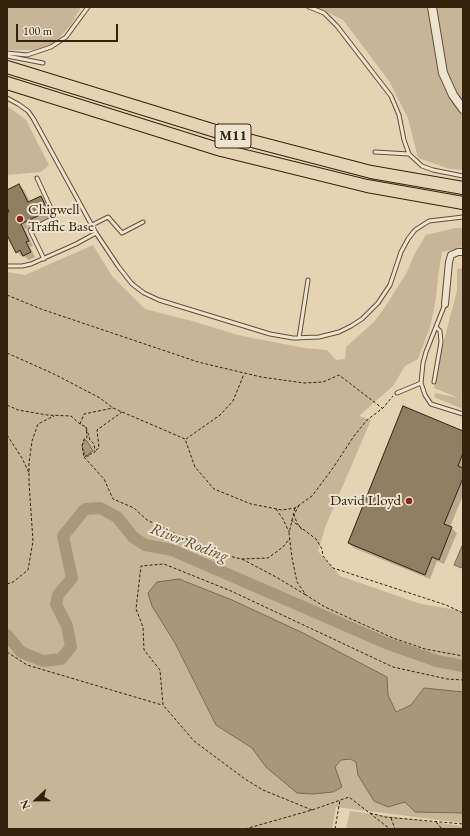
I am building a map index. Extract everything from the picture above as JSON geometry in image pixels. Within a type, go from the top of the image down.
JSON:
[{"type":"highway","name":"M11","points":[[7,66],[225,134],[371,172],[463,188]]},
{"type":"highway","name":"M11","points":[[7,83],[221,150],[367,186],[463,204]]},
{"type":"street","points":[[432,7],[443,73],[453,95],[463,109]]},
{"type":"street","points":[[445,304],[451,255],[458,252],[463,252]]},
{"type":"lane","points":[[7,54],[27,55],[51,47],[66,37],[88,7]]},
{"type":"lane","points":[[309,7],[324,14],[337,26],[390,96],[399,115],[404,140],[410,154],[422,166],[433,170],[463,176]]},
{"type":"lane","points":[[7,54],[43,63]]},
{"type":"lane","points":[[7,98],[18,104],[33,118],[96,232],[118,266],[132,284],[144,293],[175,305],[270,334],[299,338],[319,337],[339,332],[362,319],[378,303],[390,285],[401,252],[408,238],[415,230],[429,221],[458,217],[463,218]]},
{"type":"lane","points":[[375,152],[410,154]]},
{"type":"lane","points":[[37,178],[55,217],[30,230],[44,259]]},
{"type":"lane","points":[[92,225],[108,217],[122,233],[143,222]]},
{"type":"lane","points":[[7,266],[22,266],[44,259],[76,244],[96,232]]},
{"type":"lane","points":[[299,338],[308,280]]},
{"type":"lane","points":[[445,304],[423,363],[421,383],[425,395],[431,404],[463,414]]},
{"type":"lane","points":[[434,382],[441,342],[440,331],[436,327]]},
{"type":"lane","points":[[396,393],[421,383]]},
{"type":"path","points":[[7,296],[198,362],[261,377],[304,383],[323,382],[339,375],[383,408]]},
{"type":"path","points":[[7,353],[54,374],[100,398],[113,408],[185,439],[195,467],[214,489],[251,504],[282,510],[295,508],[312,496],[367,420],[383,408],[396,393]]},
{"type":"path","points":[[185,439],[220,415],[233,401],[245,373]]},
{"type":"path","points":[[7,405],[18,410],[54,416],[71,416],[86,427],[90,440],[94,444],[95,450]]},
{"type":"path","points":[[80,424],[84,414],[113,408]]},
{"type":"path","points":[[84,457],[95,452],[95,450],[99,448],[97,430],[122,412]]},
{"type":"path","points":[[7,584],[13,582],[28,570],[33,541],[30,512],[29,474],[32,441],[38,424],[54,416]]},
{"type":"path","points":[[86,427],[87,438],[84,439],[82,446],[84,457],[104,480],[113,499],[134,508],[147,520],[214,552],[241,559],[276,577],[325,607],[393,638],[425,649],[463,656]]},
{"type":"path","points":[[7,435],[22,458],[29,474]]},
{"type":"path","points":[[299,505],[294,515],[297,523],[304,531]]},
{"type":"path","points":[[289,533],[295,508]]},
{"type":"path","points":[[276,509],[283,519],[289,533],[297,582],[306,595]]},
{"type":"path","points":[[291,520],[316,539],[320,545],[323,556],[333,568],[446,605],[463,613]]},
{"type":"path","points":[[241,559],[268,558],[283,547],[290,538]]},
{"type":"path","points":[[162,705],[160,670],[144,650],[143,627],[136,609],[141,566],[164,564],[231,591],[393,667],[447,680],[463,680]]},
{"type":"path","points":[[7,652],[27,665],[162,705],[194,741],[244,779],[263,790],[312,810]]},
{"type":"path","points":[[245,829],[312,810],[349,797],[390,829]]},
{"type":"path","points":[[335,829],[340,799]]},
{"type":"path","points":[[369,812],[391,817],[463,824]]},
{"type":"path","points":[[391,817],[395,829]]},
{"type":"path","points":[[436,822],[442,829]]},
{"type":"shaded area","points":[[7,7],[81,7],[71,25],[53,44],[34,50],[7,50]]},
{"type":"shaded area","points":[[317,7],[463,7],[463,170],[450,169],[418,158],[408,118],[389,81],[343,20]]},
{"type":"shaded area","points":[[7,106],[26,120],[49,165],[41,172],[7,175]]},
{"type":"shaded area","points":[[455,228],[463,228],[463,247],[442,252],[433,314],[429,330],[418,359],[405,366],[393,386],[359,416],[371,420],[326,525],[318,551],[340,576],[421,604],[463,611],[463,692],[424,688],[411,705],[396,712],[388,695],[386,677],[303,633],[232,600],[180,579],[152,606],[175,643],[216,725],[252,748],[266,767],[313,794],[333,792],[342,787],[335,767],[341,760],[350,759],[356,762],[358,775],[388,807],[405,802],[443,813],[463,813],[463,823],[336,807],[332,829],[7,829],[7,272],[25,275],[93,245],[112,276],[145,309],[238,335],[304,348],[327,350],[336,360],[345,359],[346,347],[374,322],[385,307],[407,272],[415,253],[426,235]]},
{"type":"shaded area","points":[[463,268],[463,409],[434,397],[435,393],[459,398],[434,388],[445,336],[457,291],[457,269]]},
{"type":"shaded area","points":[[85,440],[93,451],[89,453],[88,457],[85,455],[82,446]]},
{"type":"shaded area","points":[[462,546],[463,565],[462,568],[454,565]]},
{"type":"shaded area","points":[[179,579],[232,600],[303,633],[387,677],[388,695],[396,712],[411,705],[424,688],[463,692],[463,813],[415,812],[405,802],[388,807],[374,801],[358,775],[356,762],[350,759],[341,760],[335,767],[342,787],[333,792],[313,794],[297,793],[266,767],[252,748],[216,725],[175,643],[152,606],[148,593],[157,582]]},
{"type":"shaded area","points":[[350,811],[463,826],[463,829],[346,829]]},
{"type":"building","name":"Chigwell Traffic Base","points":[[19,184],[28,202],[41,196],[48,211],[21,224],[29,241],[26,242],[31,252],[23,256],[20,250],[16,253],[7,235],[7,213],[9,212],[7,207],[7,190]]},
{"type":"building","name":"David Lloyd","points":[[403,406],[463,431],[463,453],[458,466],[463,468],[463,478],[444,524],[452,527],[439,560],[432,557],[425,575],[348,543]]},
{"type":"waterway","name":"River Roding","points":[[7,635],[21,652],[43,661],[61,659],[71,647],[67,626],[56,604],[58,595],[72,578],[63,536],[85,509],[100,508],[117,517],[133,537],[145,545],[172,550],[386,643],[437,661],[463,666]]},
{"type":"place","name":"Chigwell Traffic Base","points":[[20,219]]},
{"type":"place","name":"David Lloyd","points":[[409,501]]}]
